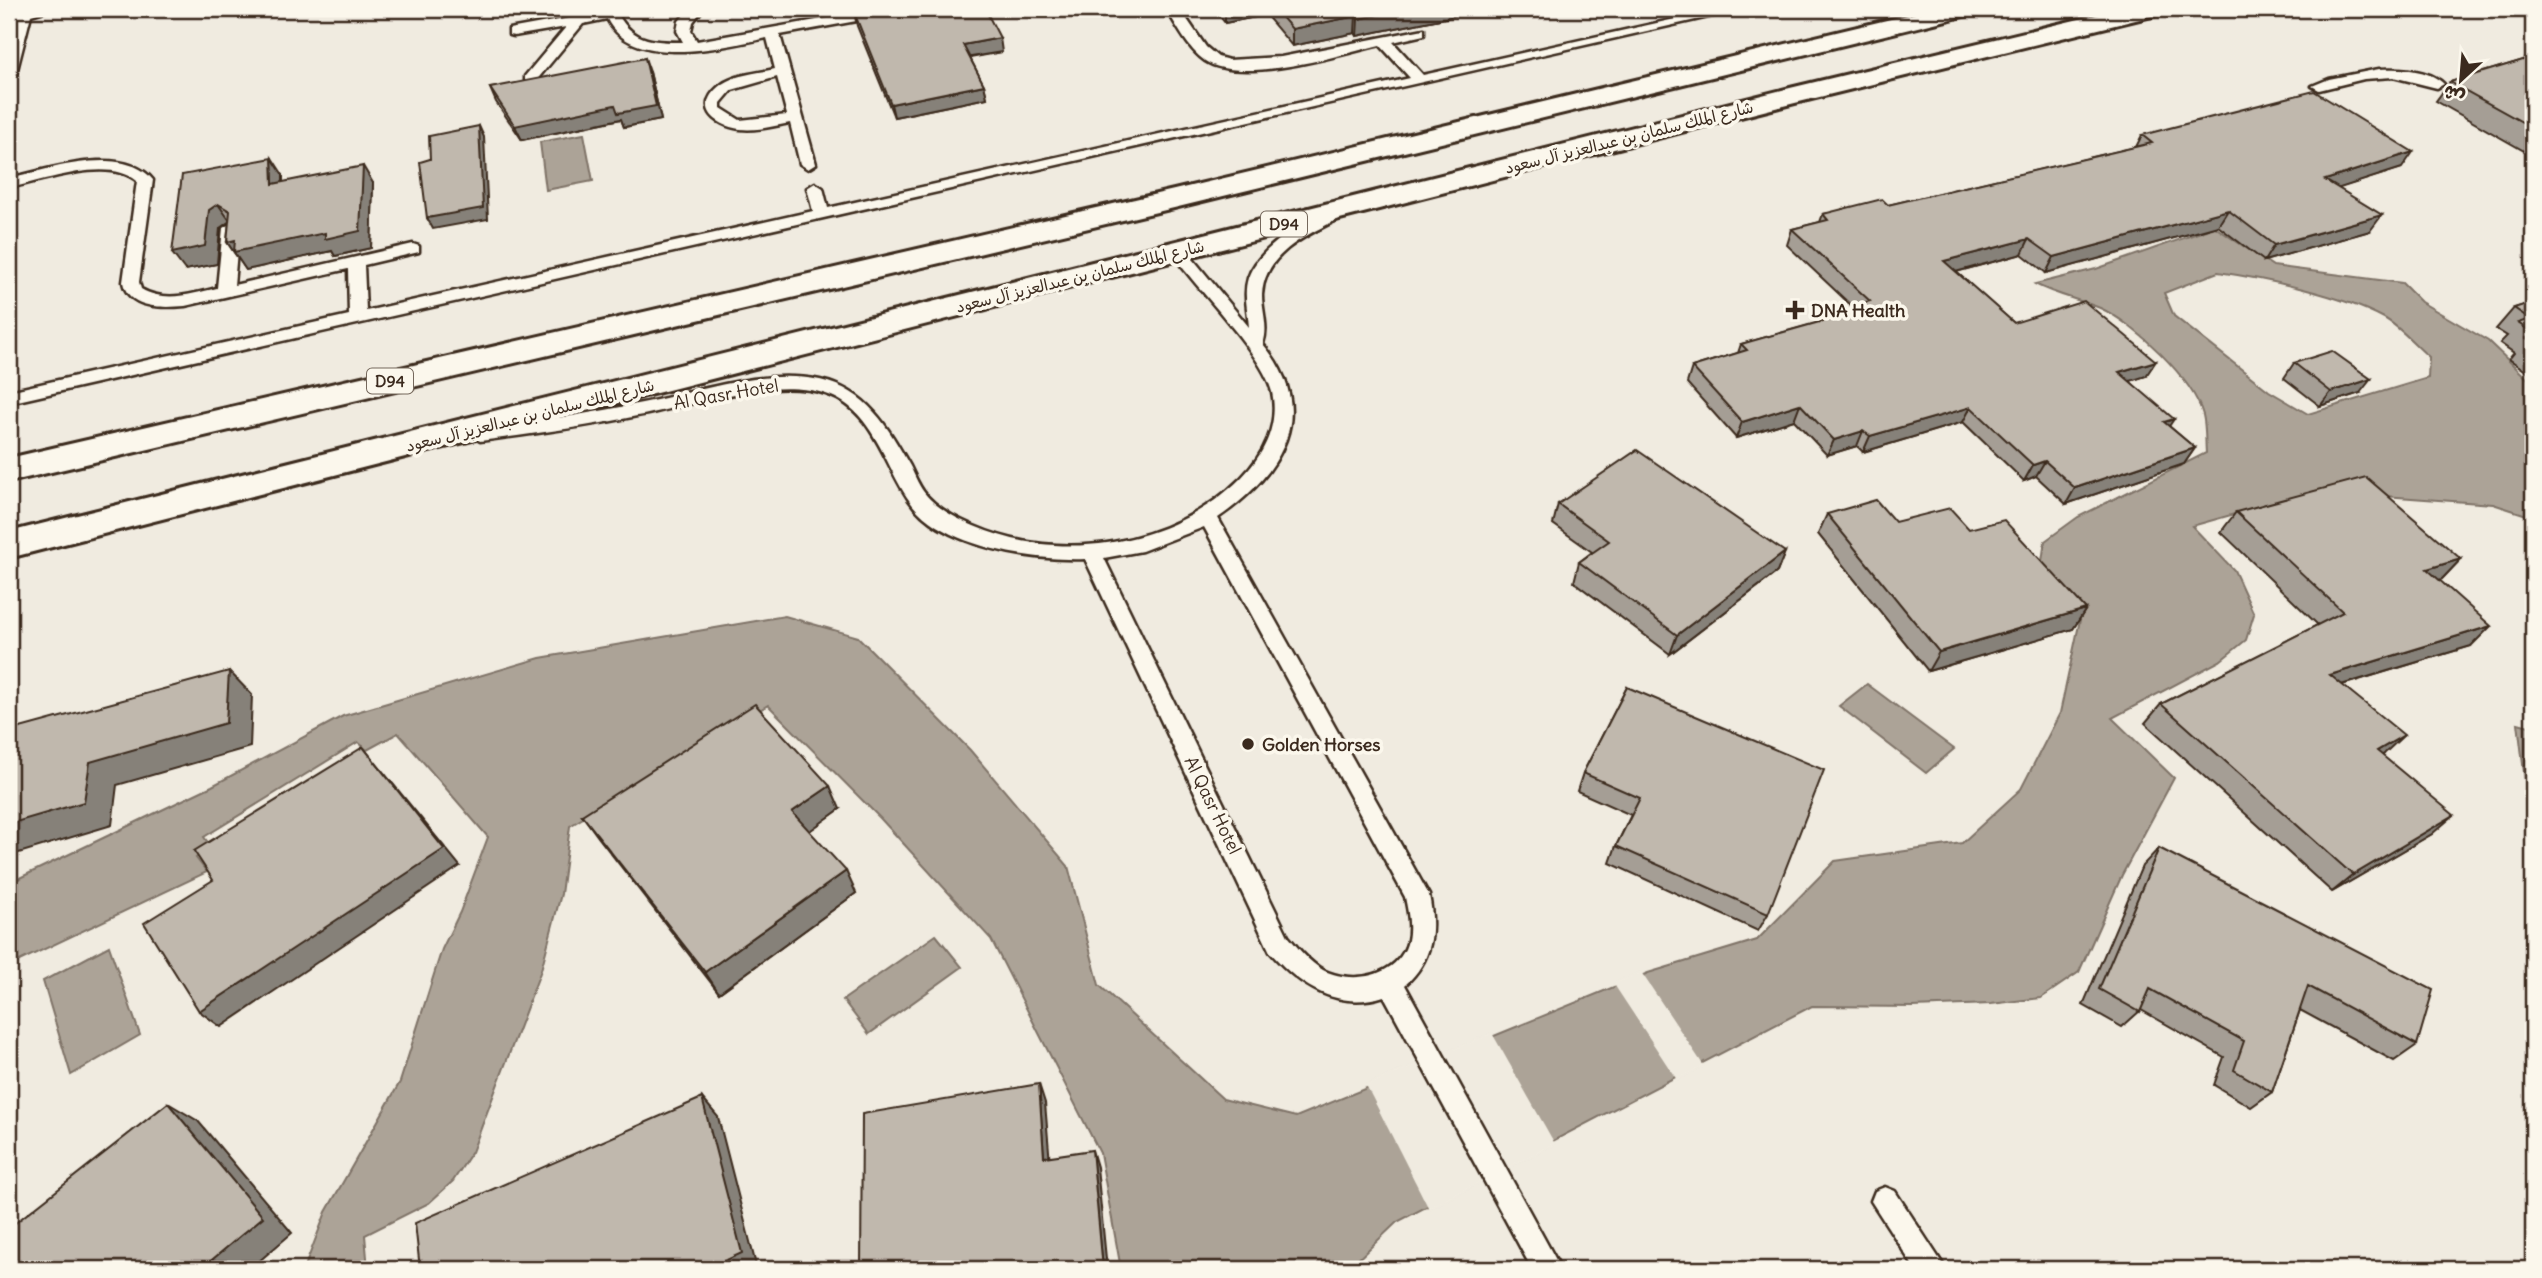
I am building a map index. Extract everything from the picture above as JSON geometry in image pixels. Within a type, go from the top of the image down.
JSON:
[{"type":"main road","name":"شارع الملك سلمان بن عبدالعزيز آل سعود","points":[[9,544],[2151,9]]},
{"type":"main road","name":"D94","points":[[9,469],[1954,10]]},
{"type":"main road","points":[[1018,233],[1086,232],[1119,235],[1178,251]]},
{"type":"main road","points":[[9,476],[105,447]]},
{"type":"lane","points":[[9,15],[44,9]]},
{"type":"lane","points":[[693,47],[684,31],[687,21],[696,9]]},
{"type":"lane","points":[[514,32],[558,17],[579,20],[609,12],[613,24],[635,40],[662,46],[693,47],[851,13],[901,9]]},
{"type":"lane","points":[[1173,9],[1205,54],[1228,66],[1262,64],[1419,32]]},
{"type":"lane","points":[[9,397],[1737,9]]},
{"type":"lane","points":[[9,74],[24,12]]},
{"type":"lane","points":[[530,79],[579,20]]},
{"type":"lane","points":[[772,32],[808,164]]},
{"type":"lane","points":[[1382,39],[1420,80]]},
{"type":"lane","points":[[783,71],[727,88],[714,102],[714,109],[727,121],[739,124],[795,118]]},
{"type":"lane","points":[[2319,86],[2401,71],[2421,75],[2437,84]]},
{"type":"lane","points":[[9,183],[107,165],[126,166],[139,171],[145,180],[131,282],[133,292],[144,300],[162,303],[225,292],[414,249]]},
{"type":"lane","points":[[815,188],[822,214]]},
{"type":"lane","points":[[1255,343],[1259,322],[1254,293],[1266,261],[1292,239],[1346,209]]},
{"type":"lane","points":[[225,292],[231,228]]},
{"type":"lane","name":"Al Qasr Hotel","points":[[418,443],[530,428],[772,385],[820,386],[850,398],[871,416],[919,500],[951,524],[992,541],[1040,551],[1091,552],[1153,541],[1208,517],[1244,490],[1269,459],[1282,426],[1282,396],[1273,368],[1178,251]]},
{"type":"lane","points":[[356,262],[358,318]]},
{"type":"lane","points":[[1208,517],[1417,895],[1424,914],[1424,933],[1419,952],[1407,969],[1390,981],[1409,1021],[1548,1269]]},
{"type":"lane","name":"Al Qasr Hotel","points":[[1091,552],[1279,944],[1294,962],[1314,978],[1339,988],[1365,988],[1390,981]]},
{"type":"lane","points":[[1885,1201],[1933,1269]]},
{"type":"shaded area","points":[[584,134],[593,181],[546,190],[540,142]]},
{"type":"shaded area","points":[[2215,227],[2273,266],[2402,283],[2421,302],[2488,341],[2533,384],[2533,517],[2493,504],[2316,491],[2192,526],[2234,570],[2254,614],[2246,640],[2220,661],[2112,718],[2174,778],[2122,875],[2079,972],[2041,998],[1991,1004],[1913,1007],[1812,1006],[1397,1222],[1348,1269],[1121,1269],[1100,1153],[991,939],[880,818],[768,705],[570,826],[561,894],[541,970],[472,1152],[453,1181],[429,1203],[365,1235],[368,1269],[304,1269],[326,1212],[400,1082],[442,949],[460,912],[488,837],[398,733],[367,750],[358,742],[204,837],[212,848],[196,858],[207,872],[9,966],[9,883],[212,786],[343,716],[540,658],[785,616],[858,637],[970,750],[1068,866],[1099,985],[1223,1099],[1296,1117],[1648,973],[1757,940],[1835,861],[1962,843],[2021,789],[2060,713],[2080,620],[2042,561],[2045,541],[2078,517],[2206,453],[2204,420],[2197,401],[2175,369],[2145,339],[2114,315],[2100,308],[2035,284],[2096,269]],"holes":[[[2218,272],[2326,295],[2384,318],[2429,357],[2428,378],[2308,414],[2269,391],[2174,316],[2164,293]]]},
{"type":"shaded area","points":[[1867,684],[1954,749],[1926,773],[1839,706]]},
{"type":"shaded area","points":[[2518,723],[2533,727],[2533,791],[2526,789]]},
{"type":"shaded area","points":[[936,935],[962,967],[869,1034],[843,1000]]},
{"type":"shaded area","points":[[109,946],[140,1035],[71,1075],[43,981]]},
{"type":"pier","points":[[1641,972],[1704,1066],[1677,1080],[1613,983]]},
{"type":"pier","points":[[1492,1033],[1555,1144],[1429,1209],[1366,1085]]},
{"type":"building","points":[[875,9],[985,9],[1000,38],[963,45],[984,85],[891,104],[854,12]]},
{"type":"building","points":[[1275,9],[1408,9],[1292,29]]},
{"type":"building","points":[[2533,57],[2533,128],[2450,82]]},
{"type":"building","points":[[645,58],[656,106],[618,113],[615,105],[515,126],[490,88]]},
{"type":"building","points":[[2314,91],[2413,152],[2325,180],[2382,215],[2274,245],[2228,210],[2054,257],[2029,239],[1944,261],[2014,323],[2084,301],[2156,361],[2119,372],[2174,419],[2164,422],[2195,448],[2075,488],[2045,461],[2033,465],[1971,407],[1870,436],[1863,431],[1834,440],[1800,404],[1742,422],[1692,367],[1747,350],[1741,344],[1862,310],[1856,305],[1870,301],[1792,229],[1828,220],[1823,214],[1882,199],[1888,205],[2152,143],[2142,135]]},
{"type":"building","points":[[479,126],[483,208],[427,218],[420,162],[430,159],[429,136]]},
{"type":"building","points":[[272,158],[273,184],[363,166],[360,231],[325,239],[325,233],[234,252],[235,240],[227,242],[230,211],[218,204],[209,210],[205,246],[172,253],[182,175]]},
{"type":"building","points":[[2533,302],[2533,333],[2518,323],[2530,319],[2514,308]]},
{"type":"building","points":[[2332,351],[2371,379],[2331,392],[2294,363]]},
{"type":"building","points":[[1637,450],[1785,552],[1677,635],[1579,562],[1609,541],[1558,504]]},
{"type":"building","points":[[2366,477],[2461,559],[2427,569],[2491,626],[2330,675],[2404,735],[2377,751],[2454,815],[2353,875],[2161,704],[2343,612],[2236,512]]},
{"type":"building","points":[[1876,500],[1895,522],[1950,508],[1969,529],[2004,520],[2086,609],[1939,652],[1827,514]]},
{"type":"building","points":[[229,671],[226,723],[90,762],[84,802],[9,824],[9,731]]},
{"type":"building","points":[[1627,687],[1824,770],[1768,914],[1616,846],[1640,798],[1583,773]]},
{"type":"building","points":[[755,704],[830,786],[792,812],[846,871],[705,972],[582,815]]},
{"type":"building","points":[[363,747],[444,849],[199,1011],[144,923],[213,880],[194,851]]},
{"type":"building","points":[[2159,848],[2433,990],[2417,1045],[2308,986],[2272,1092],[2234,1070],[2244,1041],[2150,989],[2140,1012],[2099,989]]},
{"type":"building","points":[[1039,1084],[1044,1157],[1092,1150],[1103,1269],[861,1269],[862,1114]]},
{"type":"building","points":[[702,1098],[742,1253],[707,1269],[420,1269],[415,1223]]},
{"type":"building","points":[[168,1103],[263,1217],[201,1269],[9,1269],[9,1228]]},
{"type":"place","name":"DNA Health","points":[[1795,310]]},
{"type":"place","name":"Golden Horses","points":[[1248,744]]}]
